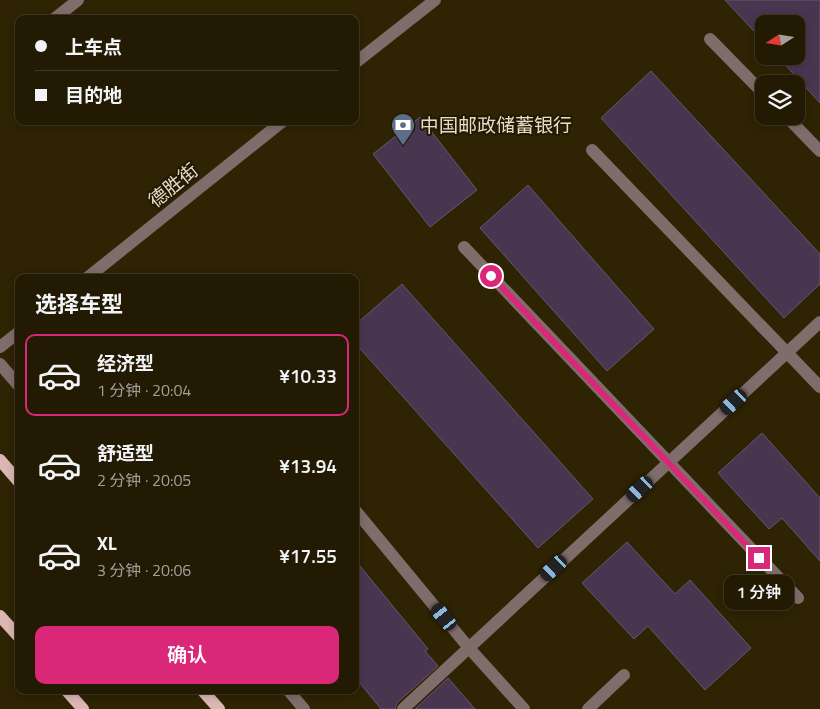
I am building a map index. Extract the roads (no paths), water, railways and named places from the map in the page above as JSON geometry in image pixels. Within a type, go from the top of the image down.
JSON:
[{"type":"main road","points":[[0,460],[15,477]]},
{"type":"main road","points":[[0,616],[15,633]]},
{"type":"main road","points":[[70,694],[83,709]]},
{"type":"main road","points":[[206,694],[219,709]]},
{"type":"street","points":[[59,15],[78,0]]},
{"type":"street","points":[[359,61],[435,0]]},
{"type":"street","points":[[710,39],[755,85]]},
{"type":"street","name":"德胜街","points":[[92,274],[278,125]]},
{"type":"street","points":[[794,125],[820,152]]},
{"type":"street","points":[[592,150],[820,387]]},
{"type":"street","points":[[464,247],[798,598]]},
{"type":"street","points":[[403,709],[820,322]]},
{"type":"street","points":[[0,347],[15,335]]},
{"type":"street","points":[[0,364],[15,381]]},
{"type":"street","points":[[359,515],[469,648],[524,709]]},
{"type":"street","points":[[588,709],[624,675]]},
{"type":"street","points":[[291,694],[304,709]]},
{"type":"place","name":"中国邮政储蓄银行","points":[[403,146]]}]
